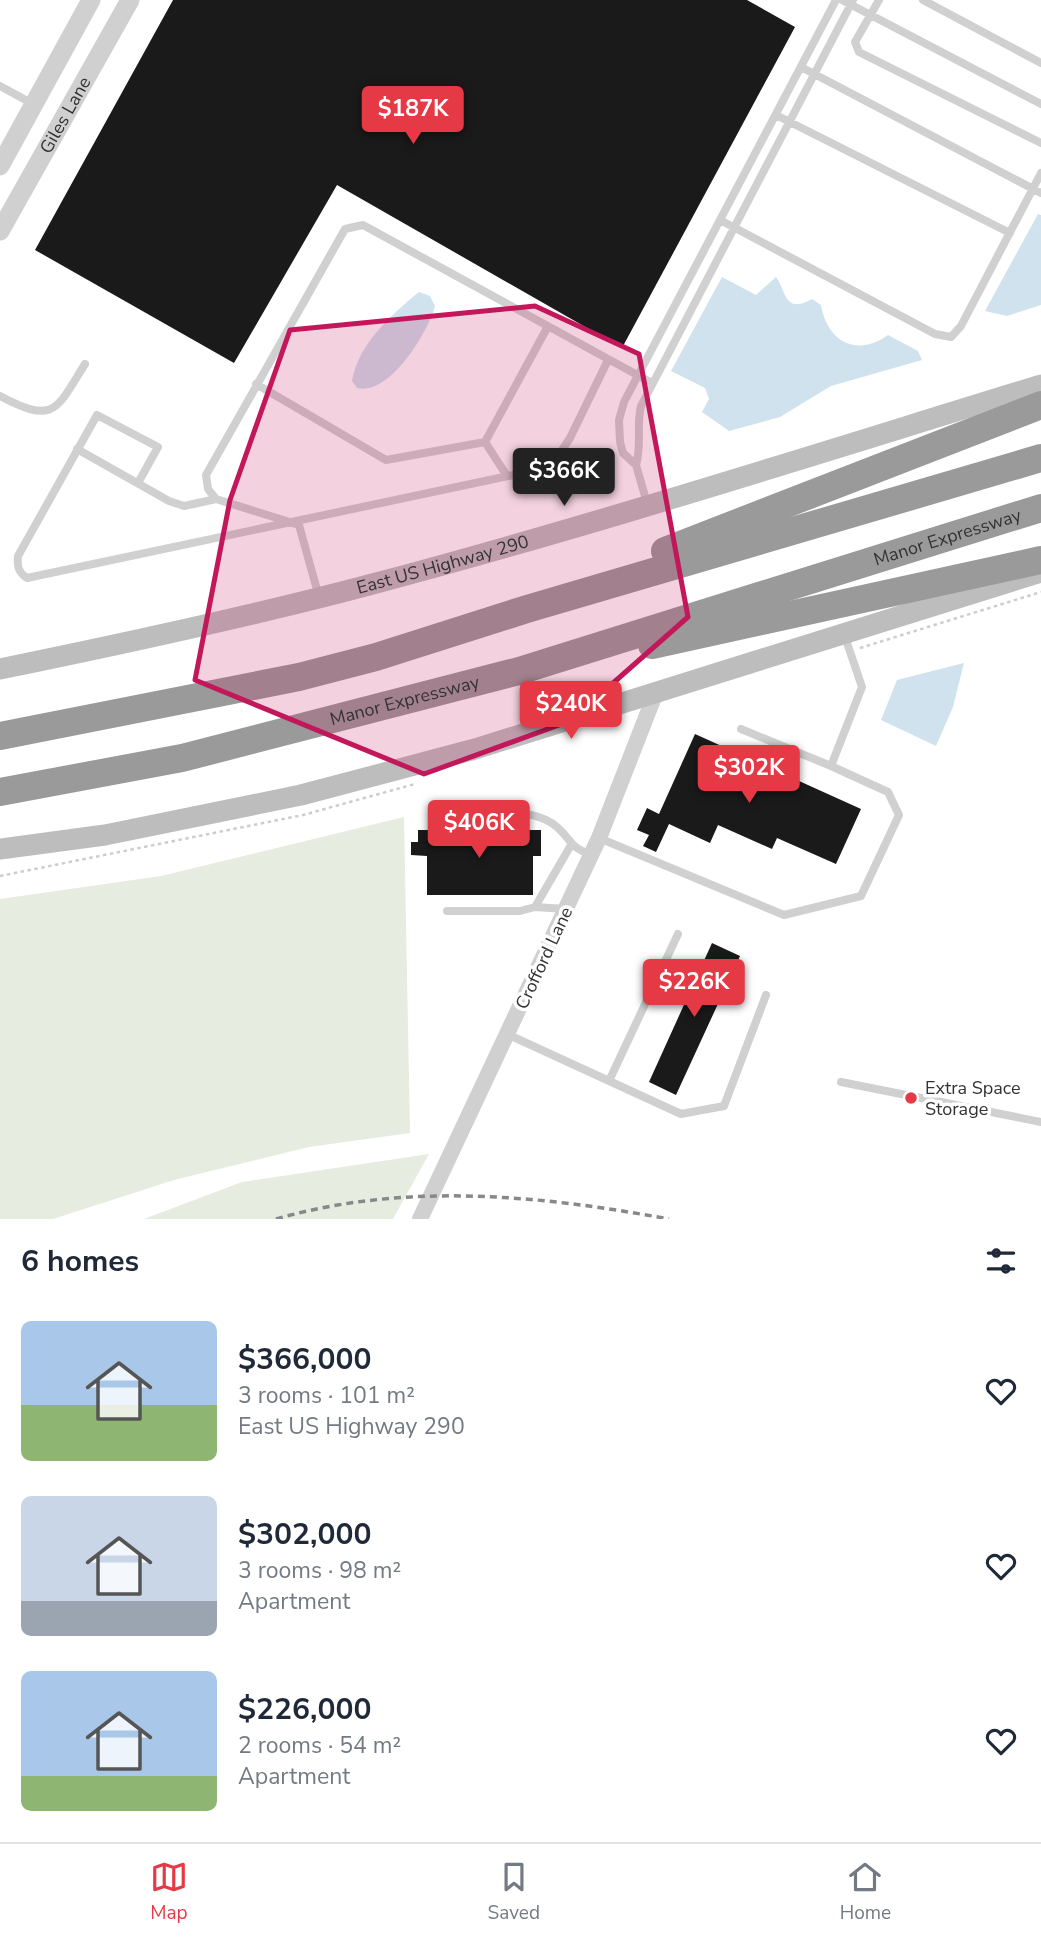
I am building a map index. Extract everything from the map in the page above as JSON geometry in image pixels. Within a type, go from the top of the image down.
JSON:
[{"type":"highway","points":[[527,609],[653,556],[1041,405]]},
{"type":"highway","points":[[0,736],[299,677],[376,657],[527,609],[1041,458]]},
{"type":"highway","name":"Manor Expressway","points":[[0,792],[182,758],[519,671],[1041,508]]},
{"type":"highway","points":[[519,671],[751,626],[1041,560]]},
{"type":"main road","name":"East US Highway 290","points":[[0,669],[178,632],[319,597],[648,505],[1041,385]]},
{"type":"main road","points":[[0,849],[105,835],[302,795],[475,749],[1041,572]]},
{"type":"street","name":"Giles Lane","points":[[0,166],[91,0]]},
{"type":"street","name":"Giles Lane","points":[[0,231],[130,0]]},
{"type":"street","points":[[33,104],[60,122]]},
{"type":"street","name":"Crofford Lane","points":[[421,1219],[599,838],[656,692]]},
{"type":"lane","points":[[648,505],[636,465],[623,453],[619,431],[621,410],[836,0]]},
{"type":"lane","points":[[842,0],[1041,104]]},
{"type":"lane","points":[[879,0],[855,42],[859,52],[1041,143]]},
{"type":"lane","points":[[923,0],[1041,62]]},
{"type":"lane","points":[[636,465],[640,452],[638,420],[652,383],[852,3]]},
{"type":"lane","points":[[801,67],[1037,191]]},
{"type":"lane","points":[[0,86],[33,104]]},
{"type":"lane","points":[[776,115],[1010,233]]},
{"type":"lane","points":[[720,220],[935,334],[951,337],[961,326],[1010,233],[1037,191],[1041,173]]},
{"type":"lane","points":[[216,499],[208,489],[208,467],[340,234],[356,224],[363,225],[547,328],[652,383]]},
{"type":"lane","points":[[485,442],[547,328]]},
{"type":"lane","points":[[138,483],[158,447],[97,415],[18,556],[17,566],[27,578],[551,467],[558,460],[608,360]]},
{"type":"lane","points":[[0,396],[26,410],[49,411],[59,406],[86,364]]},
{"type":"lane","points":[[256,384],[386,460],[485,442]]},
{"type":"lane","points":[[485,442],[507,476]]},
{"type":"lane","points":[[78,449],[169,501],[184,506],[216,499],[290,521],[302,529],[319,597]]},
{"type":"lane","points":[[831,766],[862,687],[844,634]]},
{"type":"lane","points":[[599,838],[783,915],[861,896],[899,815],[888,792],[741,729]]},
{"type":"lane","points":[[492,811],[545,818],[559,828],[571,845],[591,855]]},
{"type":"lane","points":[[535,908],[571,845]]},
{"type":"lane","points":[[447,911],[566,909]]},
{"type":"lane","points":[[609,1081],[678,934]]},
{"type":"lane","points":[[509,1035],[681,1114],[724,1106],[766,995]]},
{"type":"lane","points":[[841,1082],[1041,1122]]},
{"type":"highlighted area","points":[[535,306],[639,354],[688,617],[570,721],[424,774],[195,680],[230,500],[290,330]]},
{"type":"shaded area","points":[[404,817],[410,1133],[309,1147],[174,1180],[53,1219],[0,1219],[0,899],[161,876]]},
{"type":"shaded area","points":[[429,1154],[393,1219],[144,1219],[242,1182]]},
{"type":"water","points":[[1038,214],[1041,215],[1041,305],[1007,316],[985,311]]},
{"type":"water","points":[[722,277],[756,295],[776,277],[791,302],[803,303],[812,299],[821,305],[830,328],[845,342],[865,345],[888,335],[918,351],[922,360],[831,386],[780,417],[729,431],[702,412],[709,399],[705,388],[671,371]]},
{"type":"water","points":[[419,292],[430,296],[435,306],[416,345],[406,360],[382,382],[370,388],[357,388],[352,381],[355,367],[369,342],[398,310]]},
{"type":"water","points":[[964,663],[953,707],[936,746],[881,720],[897,680]]},
{"type":"building","points":[[173,0],[747,0],[795,27],[622,348],[337,185],[234,363],[35,250]]},
{"type":"building","points":[[695,734],[861,809],[836,864],[777,838],[772,849],[718,825],[710,843],[669,824],[656,852],[643,846],[649,835],[637,830],[647,808],[659,814]]},
{"type":"building","points":[[467,822],[493,822],[493,830],[541,830],[541,856],[533,856],[533,895],[427,895],[427,856],[411,855],[411,842],[418,842],[418,830],[467,830]]},
{"type":"building","points":[[712,943],[740,956],[676,1095],[649,1082]]},
{"type":"railway","points":[[276,1219],[325,1207],[422,1196],[521,1199],[669,1219]]},
{"type":"place","name":"Extra Space Storage","points":[[911,1098]]}]
